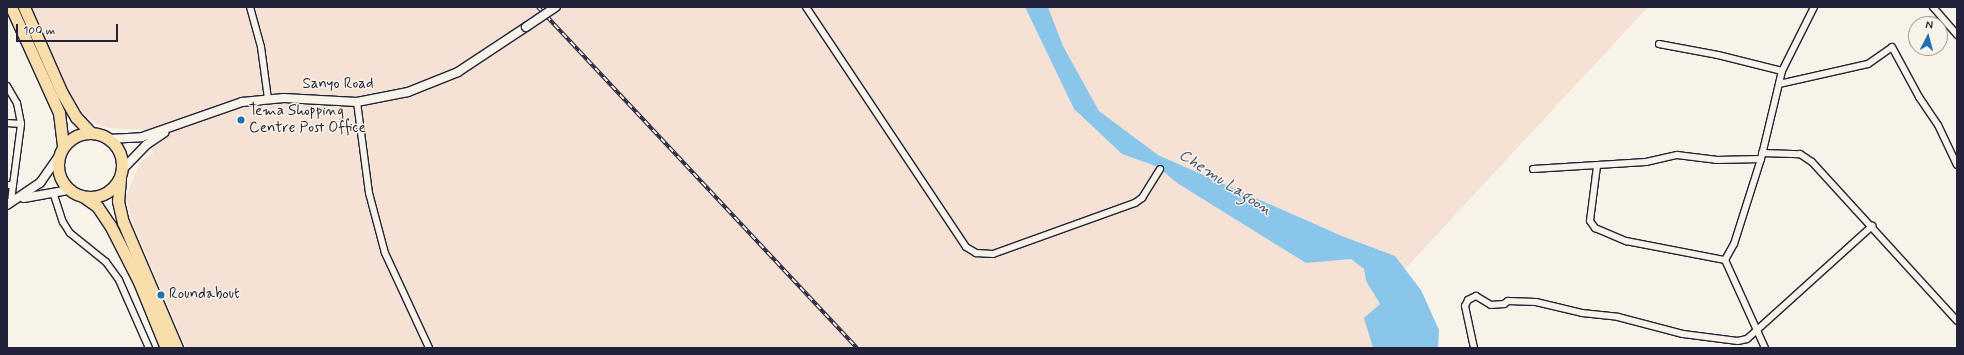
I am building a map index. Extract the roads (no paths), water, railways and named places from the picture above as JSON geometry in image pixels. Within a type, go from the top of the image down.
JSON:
[{"type":"highway","points":[[11,7],[59,112],[63,146]]},
{"type":"highway","points":[[24,7],[62,93],[76,117],[91,133],[108,139],[120,155],[121,172],[118,201],[120,211],[178,348]]},
{"type":"highway","points":[[91,133],[75,136],[63,146],[58,157],[58,175],[69,190],[84,197],[97,206],[113,230],[139,282],[166,348]]},
{"type":"highway","points":[[84,197],[96,197],[107,192],[116,184],[121,172]]},
{"type":"street","points":[[250,7],[261,47],[268,99]]},
{"type":"street","name":"Sanyo Road","points":[[108,139],[142,137],[173,127],[217,109],[268,99],[357,102],[408,92],[439,81],[465,67],[556,7]]},
{"type":"street","points":[[806,7],[966,247],[976,252],[993,254],[1135,203],[1142,198],[1160,169]]},
{"type":"street","points":[[1725,260],[1734,244],[1762,156],[1782,71],[1814,7]]},
{"type":"street","points":[[1933,7],[1957,35]]},
{"type":"street","points":[[1659,44],[1718,55],[1782,71]]},
{"type":"street","points":[[1779,84],[1868,64],[1892,47],[1919,97],[1938,125],[1957,165]]},
{"type":"street","points":[[7,86],[17,103],[21,124],[10,185],[12,203]]},
{"type":"street","points":[[357,102],[369,193],[386,253],[429,348]]},
{"type":"street","points":[[7,123],[21,124]]},
{"type":"street","name":"Sanyo Road","points":[[121,172],[146,145],[173,127]]},
{"type":"street","points":[[1533,169],[1646,162],[1677,155],[1716,160],[1800,154],[1812,162],[1872,226],[1957,321]]},
{"type":"street","points":[[12,203],[40,183],[58,157]]},
{"type":"street","points":[[1597,166],[1590,221],[1595,228],[1626,241],[1725,260]]},
{"type":"street","points":[[12,203],[53,192],[69,190]]},
{"type":"street","points":[[53,192],[63,222],[70,233],[106,262],[119,280],[149,348]]},
{"type":"street","points":[[1474,348],[1465,306],[1468,300],[1476,296],[1491,304],[1504,304],[1508,301],[1536,302],[1582,313],[1607,315],[1707,338],[1743,341],[1756,333],[1872,226]]},
{"type":"street","points":[[1725,260],[1756,333],[1765,348]]},
{"type":"water","points":[[1025,7],[1048,7],[1063,46],[1099,111],[1158,155],[1342,236],[1395,256],[1421,290],[1439,330],[1438,348],[1373,348],[1364,318],[1380,304],[1366,281],[1364,269],[1351,259],[1306,263],[1177,183],[1158,167],[1122,154],[1074,109]]},
{"type":"railway","points":[[538,7],[857,348]]},
{"type":"place","name":"Tema Shopping Centre Post Office","points":[[241,120]]},
{"type":"place","name":"Roundabout","points":[[161,295]]},
{"type":"water label","name":"Chemu Lagoon","points":[[1225,183]]}]
